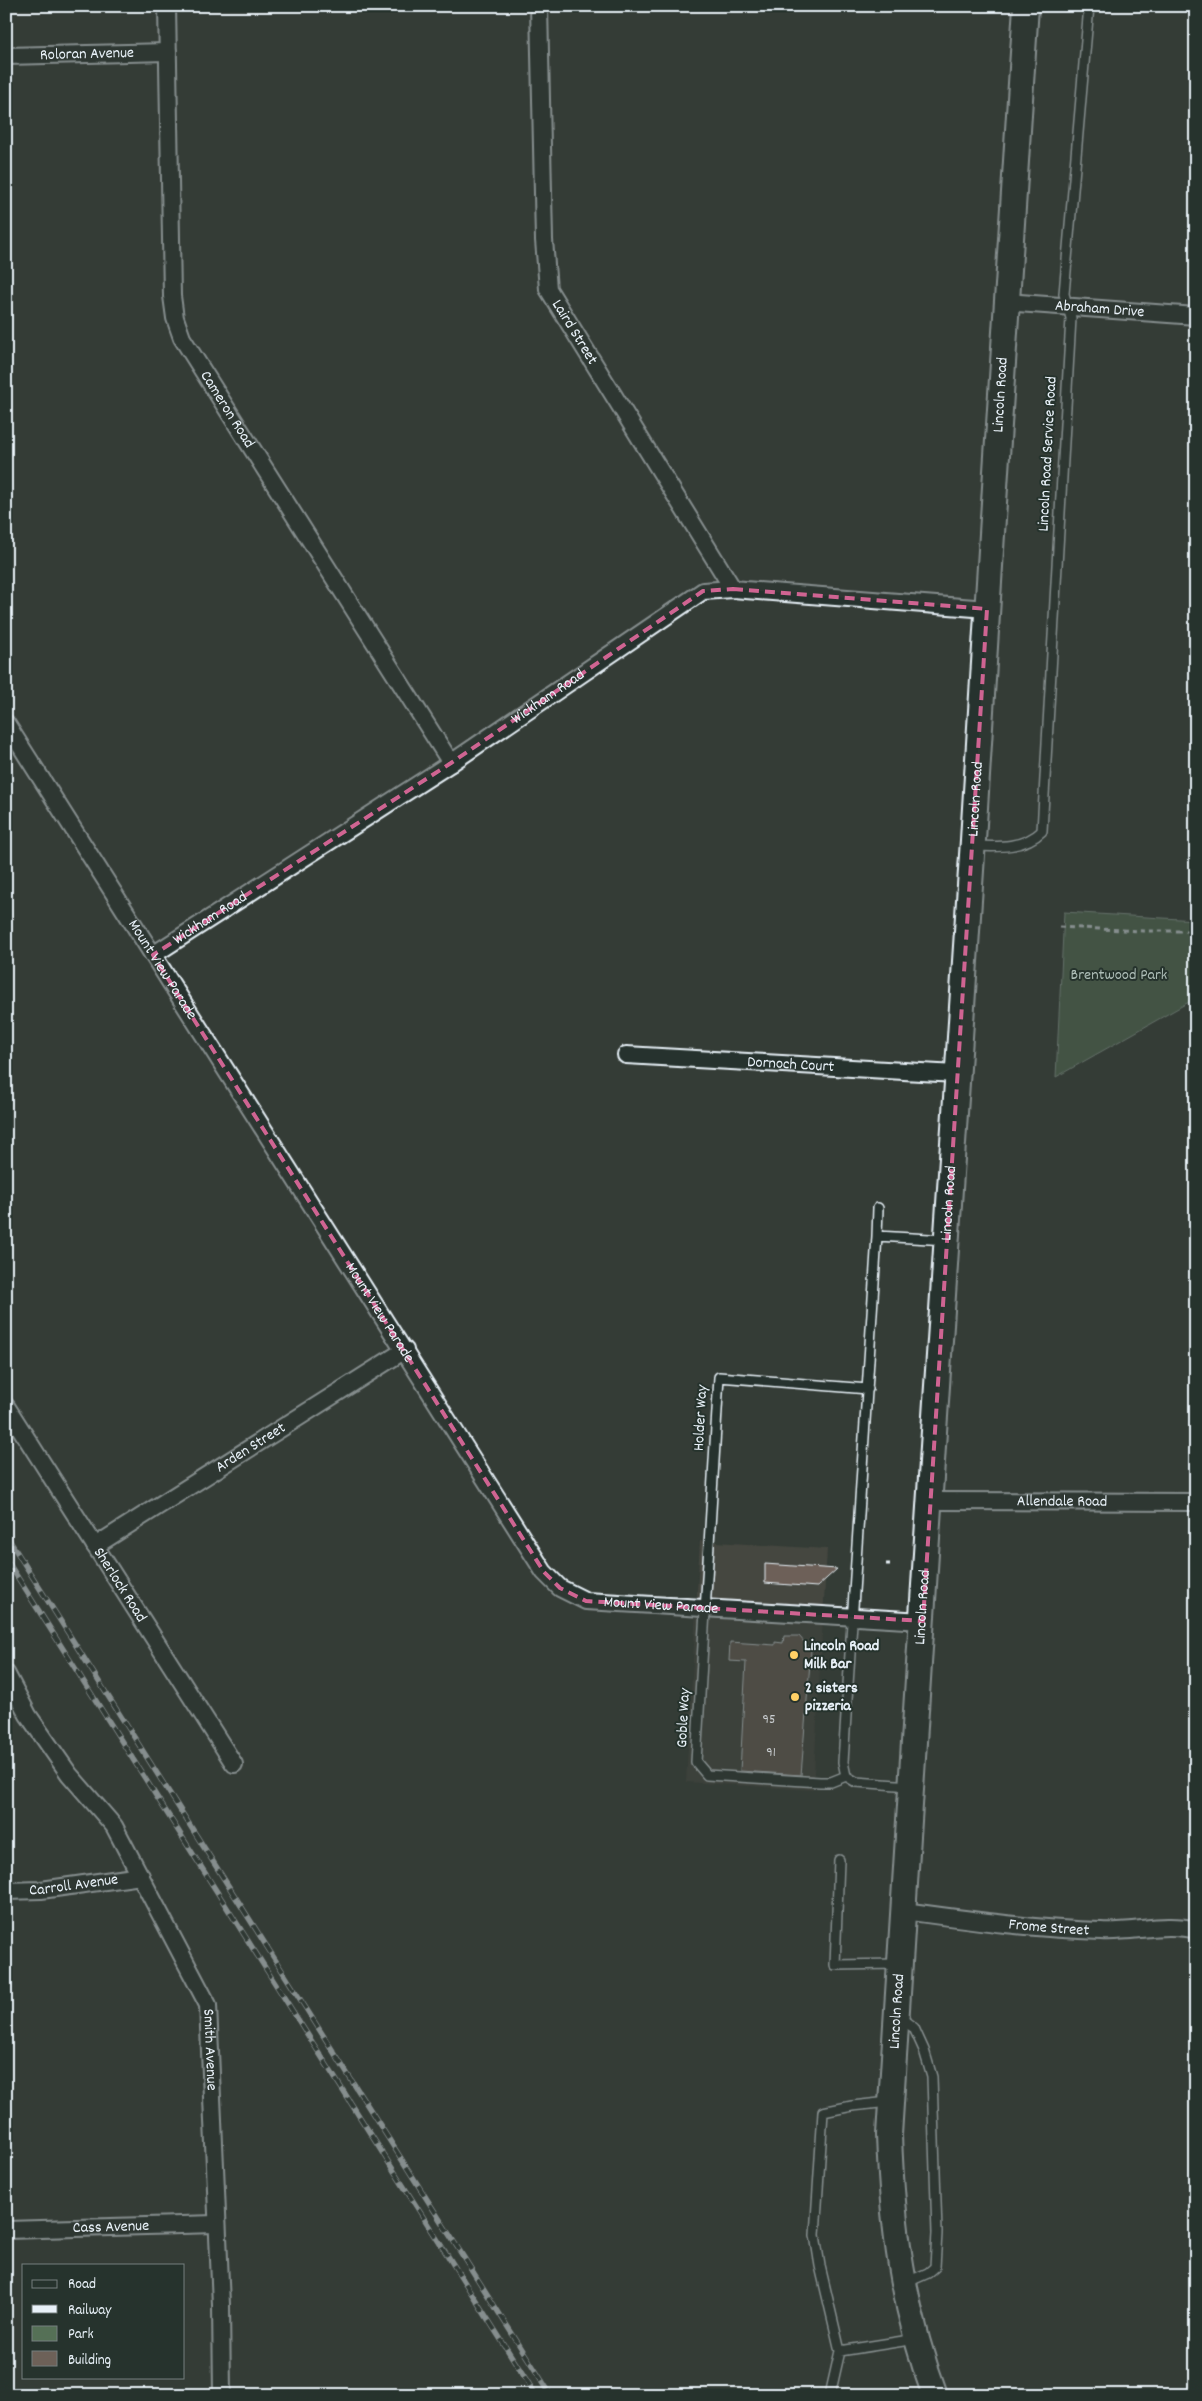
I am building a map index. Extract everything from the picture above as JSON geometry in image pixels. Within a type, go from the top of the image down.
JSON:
[{"type":"main road","name":"Lincoln Road","points":[[935,2395],[916,2339],[903,2284],[896,2243],[891,2192],[889,2134],[956,1074],[988,608],[1005,302],[1026,6]]},
{"type":"street","name":"Cameron Road","points":[[167,6],[172,296],[175,318],[182,338],[451,763]]},
{"type":"street","name":"Laird Street","points":[[539,6],[544,240],[548,289],[733,589]]},
{"type":"street","name":"Roloran Avenue","points":[[6,56],[168,52]]},
{"type":"street","name":"Abraham Drive","points":[[1005,302],[1196,316]]},
{"type":"street","name":"Wickham Road","points":[[153,955],[451,763],[703,591],[733,589],[988,608]]},
{"type":"street","name":"Mount View Parade","points":[[6,723],[544,1572],[560,1588],[586,1601],[922,1621]]},
{"type":"street","name":"Dornoch Court","points":[[626,1055],[956,1074]]},
{"type":"street","name":"Arden Street","points":[[95,1546],[404,1350]]},
{"type":"street","name":"Sherlock Road","points":[[6,1406],[234,1764]]},
{"type":"street","name":"Allendale Road","points":[[930,1501],[1196,1502]]},
{"type":"street","name":"Smith Avenue","points":[[6,1673],[28,1715],[69,1774],[114,1826],[208,2005],[222,2395]]},
{"type":"street","name":"Carroll Avenue","points":[[6,1891],[41,1890],[141,1876]]},
{"type":"street","name":"Frome Street","points":[[904,1911],[1019,1927],[1104,1932],[1179,1926],[1196,1930]]},
{"type":"street","name":"Cass Avenue","points":[[6,2230],[216,2224]]},
{"type":"lane","name":"Lincoln Road Service Road","points":[[972,846],[1005,847],[1034,839],[1042,831],[1070,318],[1064,294],[1090,6]]},
{"type":"lane","points":[[878,1208],[843,1762],[846,1776],[856,1782],[912,1786]]},
{"type":"lane","points":[[876,1236],[947,1240]]},
{"type":"lane","name":"Holder Way","points":[[704,1609],[719,1377],[868,1389]]},
{"type":"lane","name":"Goble Way","points":[[704,1609],[696,1762],[707,1775],[820,1782],[831,1782],[846,1776]]},
{"type":"lane","points":[[840,1860],[835,1965],[900,1964]]},
{"type":"lane","points":[[897,2015],[914,2028],[924,2050],[932,2077],[937,2233],[935,2267],[924,2276],[903,2284]]},
{"type":"lane","points":[[830,2395],[840,2350],[820,2266],[815,2235],[823,2112],[852,2106],[891,2102]]},
{"type":"lane","points":[[840,2350],[916,2339]]},
{"type":"path","points":[[1059,927],[1196,931]]},
{"type":"highlighted area","points":[[733,589],[987,609],[923,1621],[586,1601],[560,1588],[544,1572],[153,955],[451,763],[703,591]]},
{"type":"shaded area","points":[[700,1541],[827,1549],[813,1790],[686,1782]]},
{"type":"green space","name":"Brentwood Park","points":[[1064,912],[1196,920],[1196,998],[1056,1077]]},
{"type":"building","points":[[765,1564],[837,1569],[817,1587],[765,1583]]},
{"type":"building","points":[[784,1636],[799,1636],[811,1650],[801,1775],[740,1771],[746,1662],[729,1661],[730,1642],[775,1645],[775,1642],[783,1643]]},
{"type":"railway","points":[[6,1535],[551,2395]]},
{"type":"railway","points":[[6,1559],[536,2395]]},
{"type":"place","name":"Lincoln Road Milk Bar","points":[[794,1655]]},
{"type":"place","name":"2 sisters pizzeria","points":[[795,1697]]}]
